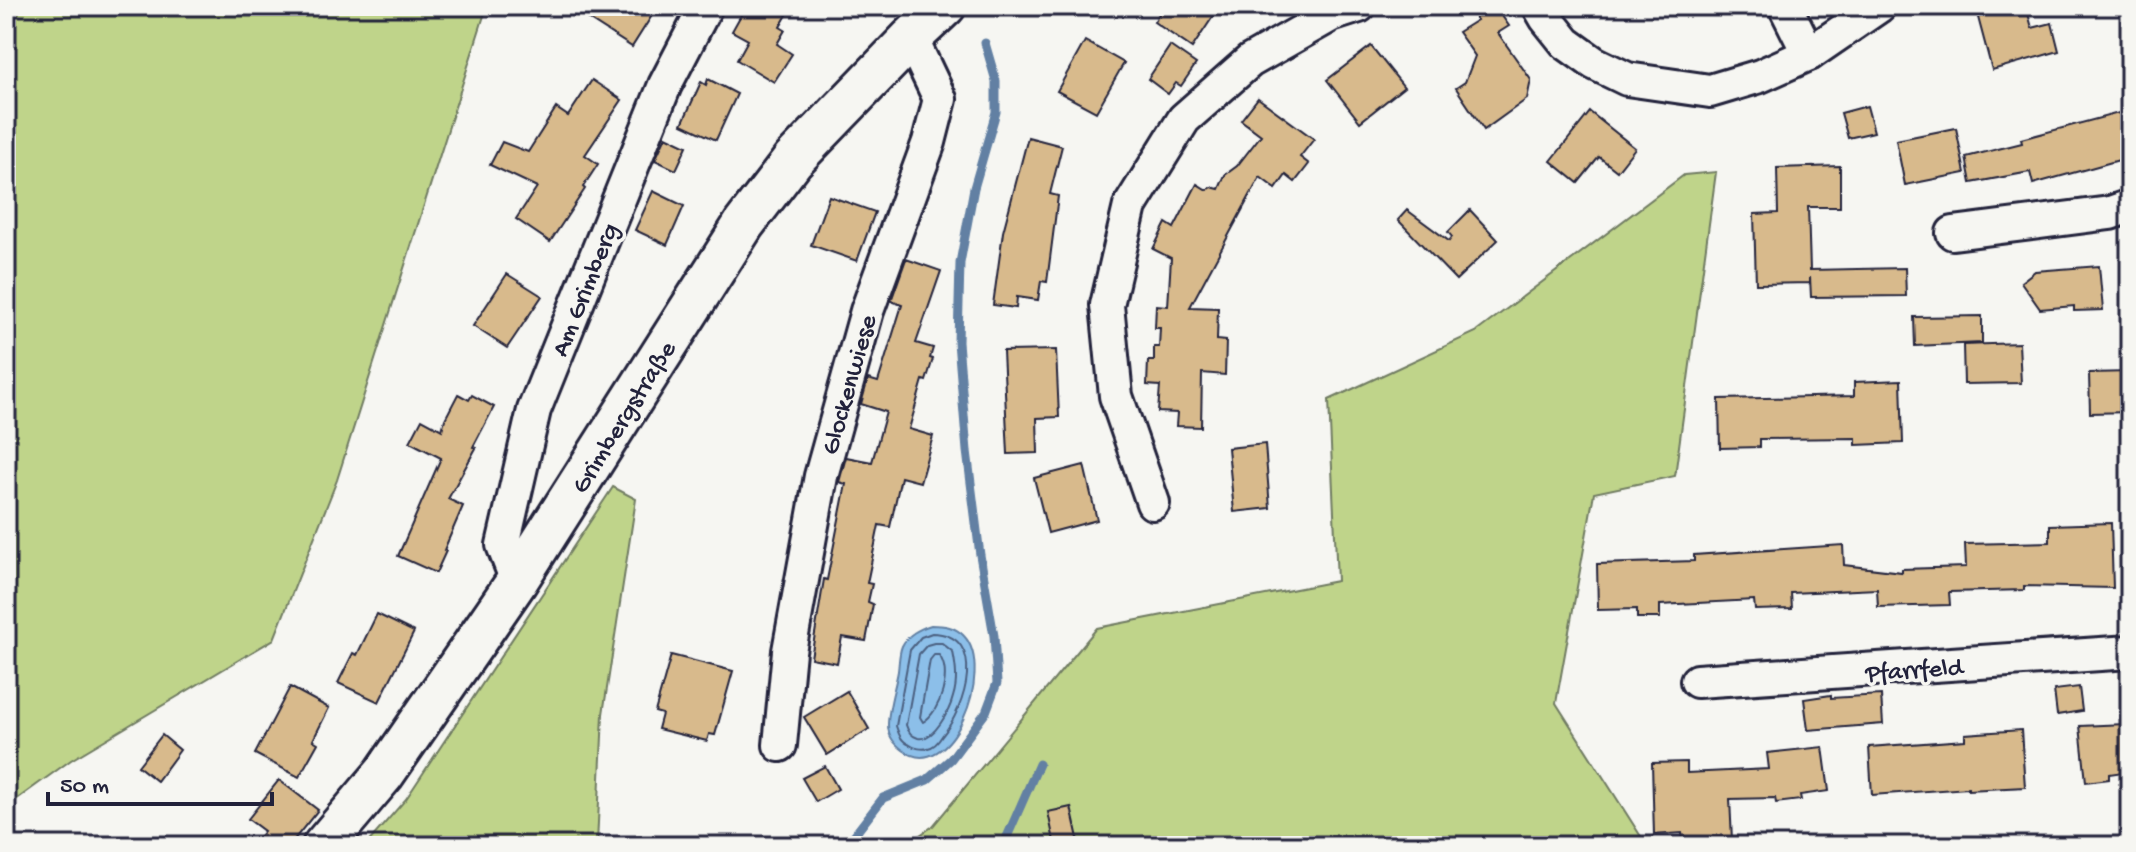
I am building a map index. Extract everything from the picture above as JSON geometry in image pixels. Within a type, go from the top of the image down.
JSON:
[{"type":"street","name":"Am Grimberg","points":[[517,581],[503,545],[534,410],[665,85],[706,6]]},
{"type":"street","name":"Grimbergstraße","points":[[323,846],[384,774],[517,581],[744,224],[793,160],[945,6]]},
{"type":"street","points":[[1153,503],[1116,396],[1107,305],[1130,206],[1184,119],[1250,61],[1331,15],[1359,6]]},
{"type":"street","points":[[1539,6],[1566,43],[1594,63],[1627,79],[1710,91],[1760,76],[1809,54],[1879,6]]},
{"type":"street","points":[[1785,6],[1809,54]]},
{"type":"street","name":"Glockenwiese","points":[[780,745],[789,651],[821,476],[867,311],[929,142],[940,99],[911,38]]},
{"type":"street","points":[[1953,233],[2110,213],[2130,206]]},
{"type":"street","name":"Pfarrfeld","points":[[1697,681],[2130,652]]},
{"type":"green space","points":[[6,6],[487,6],[337,480],[274,639],[71,760],[6,807]]},
{"type":"green space","points":[[1716,172],[1675,476],[1594,493],[1556,703],[1647,846],[904,846],[933,826],[1097,628],[1337,581],[1329,400],[1476,332],[1684,175]]},
{"type":"green space","points":[[613,487],[636,499],[603,714],[597,844],[604,846],[365,846],[406,799]]},
{"type":"water","points":[[931,625],[953,628],[964,636],[972,652],[975,673],[963,719],[951,739],[937,752],[920,757],[895,743],[889,733],[888,718],[902,646],[914,632]]},
{"type":"building","points":[[568,6],[658,6],[632,47]]},
{"type":"building","points":[[746,6],[792,6],[780,27],[785,30],[777,44],[792,54],[774,82],[737,60],[748,40],[732,31]]},
{"type":"building","points":[[1164,6],[1220,6],[1192,48],[1154,22]]},
{"type":"building","points":[[1467,6],[1495,6],[1509,26],[1498,33],[1531,80],[1527,99],[1484,130],[1456,88],[1465,82],[1475,56],[1458,32],[1477,20]]},
{"type":"building","points":[[1975,6],[2026,6],[2032,28],[2052,23],[2059,51],[1992,70]]},
{"type":"building","points":[[1085,41],[1124,63],[1096,112],[1057,91]]},
{"type":"building","points":[[1170,46],[1196,64],[1181,86],[1176,83],[1168,94],[1148,79]]},
{"type":"building","points":[[1371,46],[1404,87],[1360,122],[1327,80]]},
{"type":"building","points":[[708,79],[737,94],[716,140],[682,124],[701,82],[706,85]]},
{"type":"building","points":[[592,80],[622,100],[585,155],[598,164],[550,242],[516,219],[537,187],[490,165],[502,142],[528,152],[556,108],[568,116]]},
{"type":"building","points":[[1258,98],[1314,139],[1300,157],[1309,164],[1295,182],[1286,175],[1276,189],[1260,177],[1190,307],[1218,308],[1217,340],[1226,341],[1225,375],[1202,373],[1201,427],[1176,426],[1177,413],[1158,412],[1160,386],[1147,385],[1148,361],[1154,361],[1154,347],[1159,347],[1160,328],[1155,328],[1156,305],[1168,306],[1171,258],[1153,249],[1166,223],[1174,228],[1197,184],[1207,190],[1211,187],[1219,189],[1225,175],[1237,166],[1261,135],[1241,120]]},
{"type":"building","points":[[1867,106],[1874,132],[1848,138],[1841,113]]},
{"type":"building","points":[[2130,110],[2130,157],[2033,184],[2030,172],[1971,183],[1966,157]]},
{"type":"building","points":[[1590,112],[1635,148],[1617,171],[1599,157],[1578,183],[1551,161]]},
{"type":"building","points":[[1956,128],[1965,173],[1905,185],[1896,140]]},
{"type":"building","points":[[666,136],[687,146],[676,170],[655,160]]},
{"type":"building","points":[[1028,137],[1062,146],[1050,194],[1058,196],[1047,282],[1041,281],[1038,300],[1017,297],[1016,308],[993,305],[1003,232]]},
{"type":"building","points":[[1840,166],[1840,207],[1808,207],[1810,270],[1905,268],[1906,296],[1811,297],[1810,277],[1810,283],[1756,284],[1754,214],[1778,213],[1777,168]]},
{"type":"building","points":[[653,191],[684,206],[667,245],[635,230]]},
{"type":"building","points":[[829,196],[875,212],[857,261],[811,245]]},
{"type":"building","points":[[1407,210],[1449,241],[1452,237],[1448,232],[1470,210],[1498,240],[1456,280],[1398,220]]},
{"type":"building","points":[[906,259],[941,271],[916,343],[933,348],[930,358],[933,359],[926,381],[923,380],[909,429],[933,436],[920,482],[901,477],[890,527],[879,525],[867,583],[872,584],[868,602],[873,604],[866,641],[842,637],[837,663],[811,658],[824,579],[827,580],[846,484],[839,482],[846,457],[872,462],[886,412],[861,404],[868,379],[878,382],[902,305],[891,301]]},
{"type":"building","points":[[2099,266],[2103,310],[2074,311],[2074,306],[2040,309],[2021,282],[2035,271]]},
{"type":"building","points":[[507,274],[542,296],[507,348],[473,326]]},
{"type":"building","points":[[1982,316],[1982,343],[1915,346],[1914,317]]},
{"type":"building","points":[[2019,343],[2021,383],[1964,384],[1963,345]]},
{"type":"building","points":[[1056,350],[1059,417],[1037,418],[1038,453],[1008,454],[1003,351]]},
{"type":"building","points":[[2130,372],[2130,412],[2090,413],[2089,373]]},
{"type":"building","points":[[1901,380],[1903,443],[1856,445],[1856,438],[1760,439],[1760,447],[1720,448],[1719,399],[1854,396],[1854,382]]},
{"type":"building","points":[[458,394],[469,400],[472,395],[494,407],[448,499],[463,506],[436,573],[398,556],[441,458],[410,442],[422,419],[442,430]]},
{"type":"building","points":[[1265,444],[1270,508],[1234,512],[1228,448]]},
{"type":"building","points":[[1084,465],[1097,520],[1048,533],[1034,478]]},
{"type":"building","points":[[2111,523],[2113,588],[2024,586],[2024,590],[1949,592],[1950,605],[1878,607],[1877,589],[1791,593],[1792,609],[1755,610],[1754,600],[1660,605],[1660,618],[1637,618],[1637,609],[1598,610],[1597,564],[1694,561],[1694,555],[1843,545],[1844,565],[1902,572],[1902,569],[1966,567],[1965,544],[2050,542],[2050,525]]},
{"type":"building","points":[[377,614],[414,632],[379,702],[338,683],[353,653],[357,655]]},
{"type":"building","points":[[671,655],[733,671],[715,735],[709,734],[707,741],[658,729],[662,714],[655,712]]},
{"type":"building","points":[[290,687],[329,708],[313,740],[318,743],[299,777],[255,754]]},
{"type":"building","points":[[2079,687],[2082,711],[2057,715],[2054,690]]},
{"type":"building","points":[[847,691],[869,729],[827,755],[804,717]]},
{"type":"building","points":[[1831,695],[1831,698],[1881,695],[1883,724],[1808,730],[1804,699]]},
{"type":"building","points":[[2125,724],[2130,771],[2109,774],[2109,779],[2086,782],[2080,726]]},
{"type":"building","points":[[2021,730],[2025,787],[1872,795],[1869,747],[1965,740],[1965,734]]},
{"type":"building","points":[[162,735],[180,750],[157,781],[138,766]]},
{"type":"building","points":[[1823,747],[1829,791],[1800,795],[1801,800],[1776,803],[1775,798],[1730,799],[1732,840],[1683,842],[1682,833],[1654,835],[1652,763],[1687,762],[1687,773],[1769,769],[1767,753]]},
{"type":"building","points":[[825,766],[838,789],[816,802],[802,778]]},
{"type":"building","points":[[279,780],[318,810],[289,846],[252,846],[264,831],[248,819]]},
{"type":"building","points":[[1071,807],[1079,843],[1055,846],[1048,812]]},
{"type":"waterway","points":[[849,842],[883,798],[927,780],[951,759],[986,712],[997,683],[994,636],[967,451],[958,342],[960,263],[974,188],[996,112],[996,81],[985,43]]},
{"type":"waterway","points":[[1003,846],[1039,764]]}]
